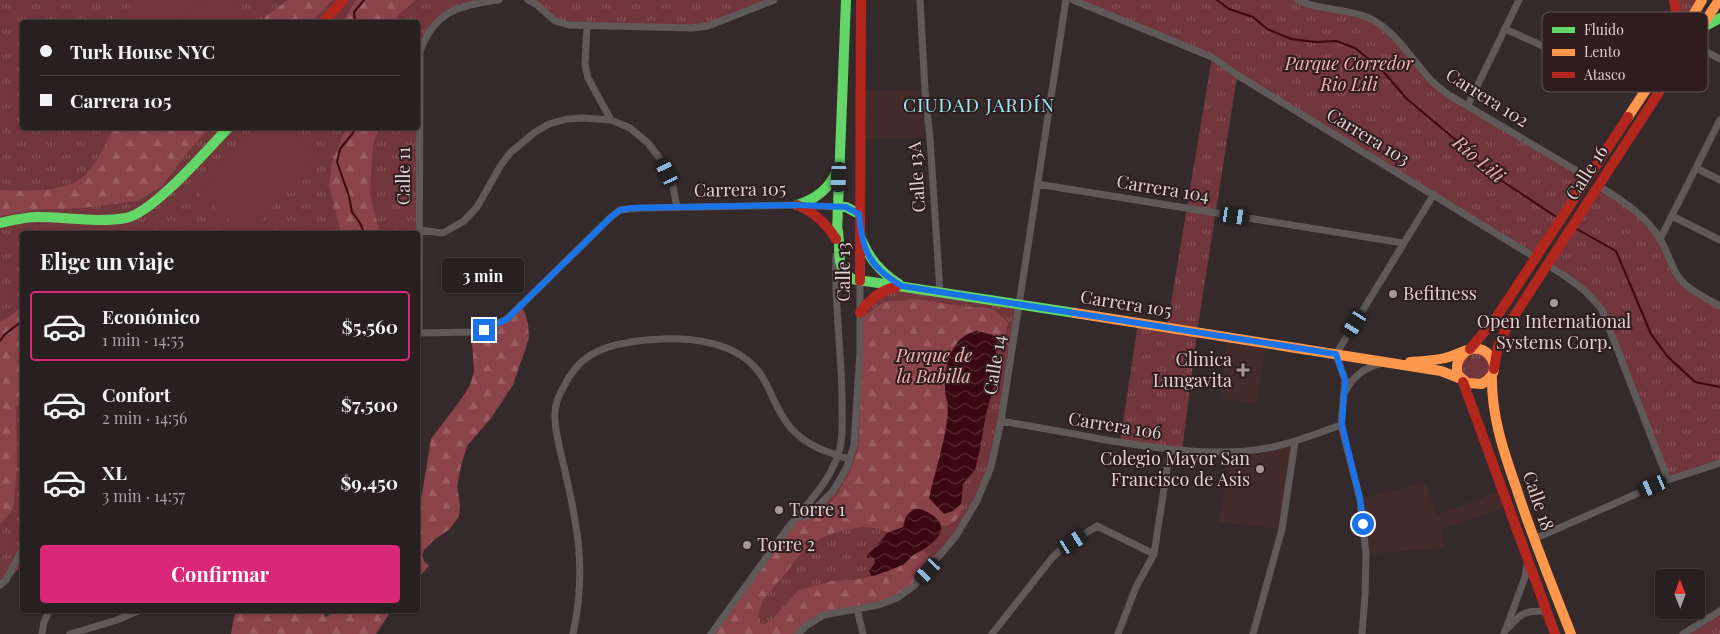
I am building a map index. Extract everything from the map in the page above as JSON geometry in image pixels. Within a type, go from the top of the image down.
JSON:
[{"type":"main road","points":[[326,20],[343,0]]},
{"type":"main road","name":"Calle 13","points":[[836,241],[846,0]]},
{"type":"main road","name":"Calle 13","points":[[860,281],[861,0]]},
{"type":"main road","name":"Calle 16","points":[[1695,12],[1702,0]]},
{"type":"main road","name":"Calle 16","points":[[1708,18],[1719,0]]},
{"type":"main road","points":[[1708,25],[1720,18]]},
{"type":"main road","name":"Calle 16","points":[[1468,350],[1496,318],[1645,92]]},
{"type":"main road","name":"Calle 16","points":[[1493,372],[1498,346],[1507,327],[1660,92]]},
{"type":"main road","points":[[0,223],[20,218],[37,217],[95,220],[126,218],[136,215],[160,198],[226,130]]},
{"type":"main road","points":[[797,205],[823,192],[835,177],[840,162]]},
{"type":"main road","points":[[797,205],[808,209],[821,219],[832,232],[836,241]]},
{"type":"main road","points":[[838,206],[853,210],[859,214]]},
{"type":"main road","points":[[837,227],[841,236],[839,257],[841,269],[849,277],[860,281]]},
{"type":"main road","points":[[861,237],[864,248],[876,266],[902,286]]},
{"type":"main road","name":"Carrera 105","points":[[860,281],[1020,304],[1441,371],[1461,380]]},
{"type":"main road","points":[[860,313],[866,304],[882,291],[902,286]]},
{"type":"main road","points":[[1479,349],[1487,352],[1492,360],[1493,372],[1482,384],[1469,385],[1461,380],[1457,373],[1456,363],[1458,358],[1468,350],[1479,349]]},
{"type":"main road","name":"Carrera 105","points":[[1386,362],[1446,358],[1468,350]]},
{"type":"main road","name":"Calle 18","points":[[1493,372],[1491,396],[1497,430],[1534,539],[1571,634]]},
{"type":"main road","name":"Calle 18","points":[[1461,380],[1555,634]]},
{"type":"street","name":"Calle 11","points":[[420,50],[426,34],[447,14],[477,3],[499,0]]},
{"type":"street","points":[[528,0],[537,5],[555,21],[569,25],[692,28],[708,26],[774,0]]},
{"type":"street","name":"Calle 13A","points":[[920,0],[924,90],[930,138],[940,292]]},
{"type":"street","name":"Calle 14","points":[[798,634],[806,626],[824,615],[878,605],[897,598],[914,586],[956,536],[984,486],[991,467],[1001,421],[1066,0]]},
{"type":"street","name":"Carrera 103","points":[[1073,0],[1212,57],[1237,75],[1536,258]]},
{"type":"street","name":"Carrera 102","points":[[1298,0],[1311,6],[1349,11],[1369,18],[1383,26],[1396,38],[1430,79],[1449,95],[1589,178]]},
{"type":"street","points":[[1468,105],[1518,2],[1509,0]]},
{"type":"street","points":[[587,25],[585,65],[588,78],[611,120]]},
{"type":"street","points":[[1505,29],[1542,46]]},
{"type":"street","points":[[1708,53],[1720,59]]},
{"type":"street","points":[[419,230],[443,233],[464,221],[477,207],[510,153],[534,132],[549,124],[567,119],[611,120],[630,128],[648,142],[662,161],[672,182],[677,207]]},
{"type":"street","points":[[1660,239],[1720,120]]},
{"type":"street","name":"Calle 11","points":[[419,230],[420,130]]},
{"type":"street","points":[[1696,168],[1720,180]]},
{"type":"street","name":"Carrera 104","points":[[1037,184],[1403,243]]},
{"type":"street","points":[[1598,186],[1632,208],[1660,239],[1676,273],[1684,283],[1695,292],[1720,306]]},
{"type":"street","points":[[1362,634],[1366,587],[1366,554],[1360,499],[1342,425],[1345,380],[1336,354],[1434,194]]},
{"type":"street","name":"Carrera 105","points":[[420,333],[472,332],[492,328],[507,319],[620,210],[677,207],[838,206]]},
{"type":"street","points":[[1672,216],[1720,240]]},
{"type":"street","name":"Calle 13","points":[[711,634],[796,518],[824,484],[838,456],[842,440],[842,382],[835,283],[836,241]]},
{"type":"street","points":[[1547,265],[1581,287],[1592,296],[1602,310],[1668,480]]},
{"type":"street","name":"Calle 13","points":[[796,518],[808,516],[819,506],[842,478],[849,459],[856,433],[860,351],[860,281]]},
{"type":"street","points":[[573,634],[578,612],[579,554],[576,522],[559,444],[555,412],[559,395],[568,377],[581,361],[596,351],[616,344],[641,340],[682,339],[721,346],[737,353],[754,366],[763,376],[782,416],[794,432],[817,448],[849,459]]},
{"type":"street","points":[[1344,395],[1355,376],[1364,370],[1386,362]]},
{"type":"street","name":"Carrera 106","points":[[1001,421],[1196,453],[1271,448],[1295,442],[1342,425]]},
{"type":"street","points":[[1253,634],[1282,529],[1295,442]]},
{"type":"street","points":[[1118,634],[1136,587],[1154,554],[1170,450]]},
{"type":"street","points":[[1534,539],[1668,480],[1720,463]]},
{"type":"street","points":[[992,634],[1052,558],[1062,549],[1097,526],[1154,554]]},
{"type":"street","points":[[0,585],[6,580],[20,554]]},
{"type":"street","points":[[1504,633],[1525,577],[1528,561]]},
{"type":"street","points":[[857,609],[863,634]]},
{"type":"street","points":[[1504,633],[1518,616],[1527,611],[1546,612]]},
{"type":"street","points":[[1683,634],[1720,611]]},
{"type":"street","points":[[42,634],[48,613]]},
{"type":"street","points":[[70,634],[117,620],[133,613]]},
{"type":"shaded area","points":[[925,90],[930,138],[860,139],[861,91]]},
{"type":"shaded area","name":"Clinica Lungavita","points":[[1228,337],[1266,343],[1257,404],[1220,398]]},
{"type":"shaded area","name":"Colegio Mayor San Francisco de Asis","points":[[1295,442],[1282,529],[1218,522],[1233,452]]},
{"type":"shaded area","points":[[1425,482],[1437,515],[1502,490],[1508,506],[1441,530],[1445,548],[1366,554],[1360,499]]},
{"type":"green space","points":[[0,0],[499,0],[477,3],[435,23],[420,50],[420,20],[20,20],[20,130],[419,130],[418,231],[20,231],[20,567],[0,587]]},
{"type":"green space","points":[[138,0],[202,0],[177,20],[113,20]]},
{"type":"green space","points":[[207,0],[232,0],[246,17],[242,20],[181,20]]},
{"type":"green space","points":[[288,0],[333,0],[313,20],[261,20]]},
{"type":"green space","points":[[356,0],[416,0],[399,14],[398,20],[344,20]]},
{"type":"green space","points":[[528,0],[774,0],[708,26],[555,21]]},
{"type":"green space","name":"Parque Corredor Rio Lili","points":[[1073,0],[1298,0],[1349,11],[1383,26],[1430,79],[1589,178],[1536,258],[1237,76],[1197,332],[1182,451],[1120,442],[1138,323],[1167,327],[1212,57]]},
{"type":"green space","points":[[1674,0],[1702,0],[1695,12],[1674,12]]},
{"type":"green space","points":[[112,130],[208,130],[192,147],[161,187],[137,201],[82,208],[32,210],[0,216],[0,190],[45,190],[68,185],[85,175],[101,153]]},
{"type":"green space","points":[[252,130],[284,130],[317,157],[252,231],[242,231],[197,192]]},
{"type":"green space","points":[[345,130],[379,130],[373,143],[370,195],[379,231],[339,231],[329,185],[332,162]]},
{"type":"green space","points":[[1599,186],[1648,224],[1684,283],[1720,306],[1720,463],[1668,480],[1602,310],[1592,296],[1547,265]]},
{"type":"green space","name":"Parque de la Babilla","points":[[892,287],[1020,304],[997,446],[977,501],[928,571],[878,605],[711,634],[808,516],[833,490],[854,445],[860,313]]},
{"type":"green space","name":"Parque de la Babilla","points":[[910,299],[990,309],[1008,323],[1005,336],[997,341],[993,335],[976,331],[952,355],[946,365],[946,425],[942,450],[933,482],[953,511],[961,504],[963,505],[960,513],[953,523],[941,526],[939,522],[919,509],[909,512],[904,526],[896,531],[888,532],[868,527],[853,528],[813,543],[800,554],[770,592],[760,607],[759,619],[761,625],[771,621],[799,590],[832,581],[854,580],[877,575],[896,567],[914,554],[923,551],[928,555],[928,571],[897,598],[824,615],[798,634],[711,634],[796,518],[813,516],[823,510],[831,503],[843,485],[859,446],[863,318],[882,303]]},
{"type":"green space","points":[[522,305],[528,323],[529,338],[513,385],[491,418],[467,446],[457,486],[460,505],[459,516],[450,529],[424,550],[422,556],[429,566],[420,576],[420,498],[431,439],[470,385],[474,371],[472,342],[481,339],[484,330]]},
{"type":"green space","points":[[20,309],[20,403],[16,408],[17,467],[13,509],[0,525],[0,322]]},
{"type":"green space","points":[[1487,353],[1492,375],[1469,385],[1456,368],[1461,354]]},
{"type":"green space","points":[[1720,611],[1720,634],[1683,634]]},
{"type":"green space","points":[[235,613],[323,613],[326,617],[331,613],[390,613],[376,634],[231,634]]},
{"type":"water","points":[[976,331],[993,335],[997,341],[993,390],[986,414],[975,470],[963,484],[961,504],[953,511],[944,514],[929,498],[947,420],[946,373],[951,354],[960,339]]},
{"type":"water","points":[[914,509],[926,511],[938,521],[941,526],[937,538],[904,564],[871,576],[869,570],[875,561],[872,557],[867,558],[867,555],[887,533],[903,527],[906,516]]},
{"type":"waterway","name":"Río Lili","points":[[355,20],[354,12],[364,0]]},
{"type":"waterway","name":"Río Lili","points":[[1217,0],[1229,9],[1253,17],[1267,29],[1291,39],[1315,42],[1336,41],[1355,48],[1381,69],[1407,99],[1463,146],[1487,171],[1558,218]]},
{"type":"waterway","name":"Río Lili","points":[[354,130],[340,149],[337,162],[349,196],[352,212],[364,231]]},
{"type":"waterway","name":"Río Lili","points":[[1575,228],[1616,251],[1651,334],[1667,356],[1695,382],[1720,387]]},
{"type":"waterway","name":"Río Lili","points":[[0,341],[4,335],[20,323]]},
{"type":"traffic: fast","points":[[837,232],[846,0]]},
{"type":"traffic: fast","points":[[1708,25],[1720,18]]},
{"type":"traffic: fast","points":[[0,223],[33,217],[93,220],[126,218],[137,214],[165,193],[226,130]]},
{"type":"traffic: fast","points":[[797,205],[810,200],[822,192],[830,183],[837,170]]},
{"type":"traffic: fast","points":[[838,207],[846,207],[859,214]]},
{"type":"traffic: fast","points":[[837,227],[842,268],[852,279],[1075,313]]},
{"type":"traffic: fast","points":[[862,241],[877,266],[899,284]]},
{"type":"traffic: slow","points":[[1695,12],[1702,0]]},
{"type":"traffic: slow","points":[[1708,17],[1719,0]]},
{"type":"traffic: slow","points":[[1628,117],[1645,92]]},
{"type":"traffic: slow","points":[[1075,313],[1441,371],[1459,378]]},
{"type":"traffic: slow","points":[[1410,362],[1441,359],[1470,349],[1483,350],[1491,358],[1494,369],[1492,375],[1482,384],[1467,383],[1458,375],[1458,362],[1466,351]]},
{"type":"traffic: slow","points":[[1492,375],[1496,418],[1507,459],[1535,543],[1571,634]]},
{"type":"traffic: jam","points":[[326,20],[343,0]]},
{"type":"traffic: jam","points":[[860,281],[861,0]]},
{"type":"traffic: jam","points":[[1674,0],[1676,12]]},
{"type":"traffic: jam","points":[[1494,369],[1498,346],[1507,327],[1659,92]]},
{"type":"traffic: jam","points":[[1470,349],[1496,318],[1628,117]]},
{"type":"traffic: jam","points":[[797,205],[819,219],[836,239]]},
{"type":"traffic: jam","points":[[860,313],[875,296],[885,290],[896,287]]},
{"type":"traffic: jam","points":[[1463,382],[1555,634]]},
{"type":"place","name":"Befitness","points":[[1393,294]]},
{"type":"place","name":"Open International Systems Corp.","points":[[1554,303]]},
{"type":"place","name":"Clinica Lungavita","points":[[1243,370]]},
{"type":"place","name":"Colegio Mayor San Francisco de Asis","points":[[1260,469]]},
{"type":"place","name":"Torre 1","points":[[779,510]]},
{"type":"place","name":"Torre 2","points":[[747,545]]},
{"type":"district","name":"CIUDAD JARDÍN","points":[[979,105]]},
{"type":"route","points":[[484,330],[492,328],[507,319],[620,210],[632,208],[797,205],[846,207],[859,214],[861,237],[869,257],[884,274],[902,286],[1336,354],[1345,380],[1342,425],[1360,499],[1363,524]]}]
